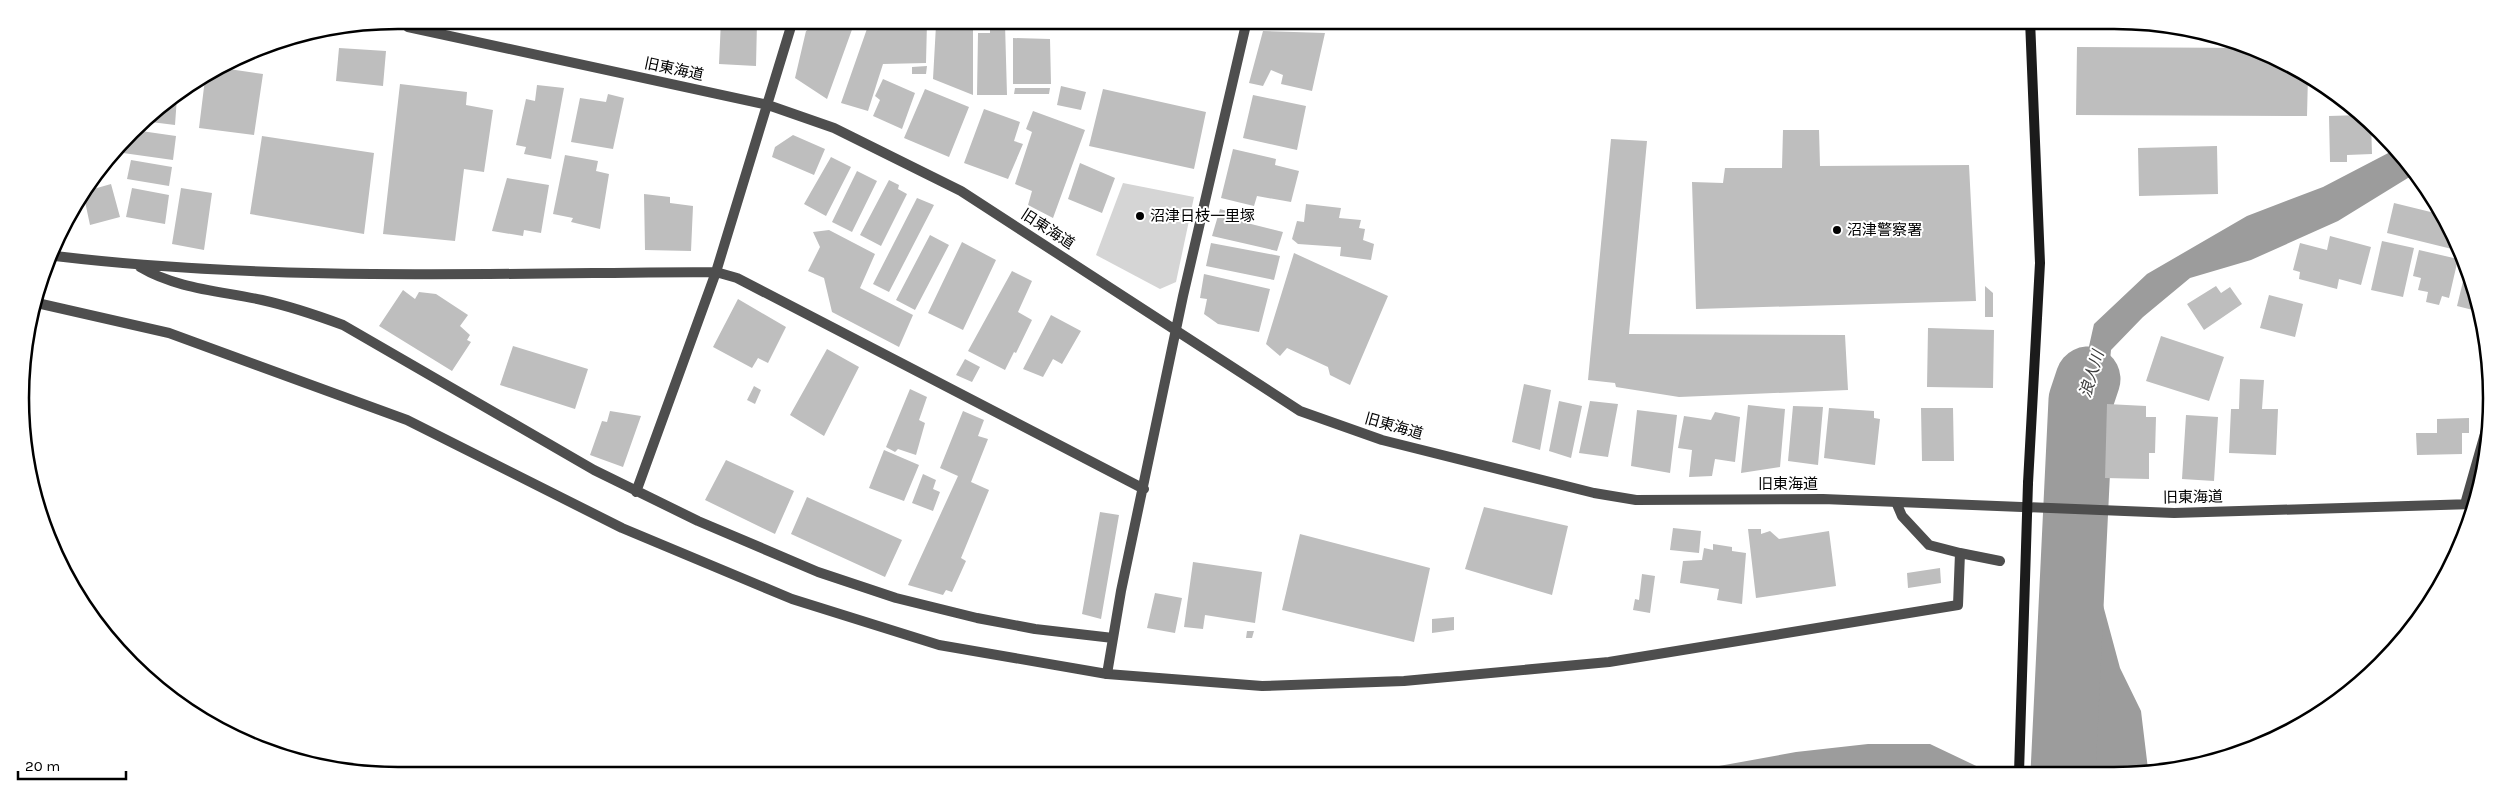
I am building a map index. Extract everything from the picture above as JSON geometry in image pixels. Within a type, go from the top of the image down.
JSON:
[{"type":"street","name":"旧東海道","points":[[417,29],[768,105],[834,128],[961,191],[1300,411],[1382,440],[1594,493],[1636,500],[1823,499],[2174,513],[2468,504]]},
{"type":"street","points":[[636,492],[716,272],[789,29]]},
{"type":"street","points":[[1107,674],[1177,330],[1244,29]]},
{"type":"street","points":[[2019,767],[2028,483],[2040,263],[2030,29]]},
{"type":"street","points":[[57,256],[139,266],[398,273],[716,272],[737,278],[1144,489]]},
{"type":"street","points":[[139,266],[157,277],[210,291],[298,309],[343,325],[594,470],[636,492],[698,521],[818,572],[896,598],[1035,629],[1113,638]]},
{"type":"street","points":[[41,304],[169,333],[407,420],[622,528],[792,599],[939,645],[1107,674],[1262,686],[1404,680],[1609,662],[1958,605],[1960,553]]},
{"type":"street","points":[[1896,502],[1902,516],[1929,545],[2000,561]]},
{"type":"shaded area","points":[[1123,183],[1194,197],[1176,282],[1160,289],[1096,255]]},
{"type":"water","points":[[2390,152],[2410,177],[2338,221],[2251,260],[2190,278],[2143,317],[2111,350],[2100,466],[2078,469],[2083,373],[2094,324],[2147,274],[2247,216],[2323,187]]},
{"type":"water","points":[[2103,605],[2120,668],[2141,711],[2148,765],[2037,767],[2054,751],[2086,665],[2079,652],[2082,611]]},
{"type":"water","points":[[1868,744],[1930,744],[1978,767],[1714,767],[1796,752]]},
{"type":"pier","points":[[2037,764],[2037,767],[2012,767]]},
{"type":"building","points":[[721,29],[757,29],[756,66],[719,64]]},
{"type":"building","points":[[809,29],[852,29],[827,99],[795,78],[806,31]]},
{"type":"building","points":[[867,29],[927,29],[926,63],[883,64],[868,111],[841,103]]},
{"type":"building","points":[[936,29],[973,29],[973,95],[933,79]]},
{"type":"building","points":[[990,29],[1005,29],[1007,95],[977,95],[978,33],[990,33]]},
{"type":"building","points":[[1263,31],[1325,33],[1312,91],[1281,84],[1283,75],[1271,70],[1263,86],[1249,83]]},
{"type":"building","points":[[1013,38],[1050,39],[1051,84],[1013,84]]},
{"type":"building","points":[[2077,47],[2233,48],[2277,67],[2308,84],[2307,116],[2076,115]]},
{"type":"building","points":[[339,48],[386,51],[383,86],[336,81]]},
{"type":"building","points":[[927,66],[926,74],[912,74],[912,67]]},
{"type":"building","points":[[231,69],[263,74],[254,135],[199,128],[204,84]]},
{"type":"building","points":[[883,79],[915,93],[902,129],[873,116],[880,100],[875,96]]},
{"type":"building","points":[[400,84],[467,92],[466,105],[493,110],[484,172],[464,169],[455,241],[383,234]]},
{"type":"building","points":[[537,85],[564,88],[551,159],[524,154],[526,147],[516,145],[526,99],[535,101]]},
{"type":"building","points":[[1061,86],[1086,92],[1081,110],[1057,105]]},
{"type":"building","points":[[1015,88],[1050,88],[1049,94],[1014,94]]},
{"type":"building","points":[[925,89],[969,107],[949,157],[904,138]]},
{"type":"building","points":[[1103,89],[1206,112],[1194,169],[1089,146]]},
{"type":"building","points":[[608,94],[624,98],[613,149],[571,142],[580,98],[606,102]]},
{"type":"building","points":[[1253,95],[1306,106],[1297,150],[1243,138]]},
{"type":"building","points":[[177,102],[175,125],[153,122]]},
{"type":"building","points":[[984,109],[1020,122],[1014,141],[1023,144],[1008,179],[964,163]]},
{"type":"building","points":[[1033,111],[1085,130],[1053,218],[1028,205],[1032,191],[1015,184],[1032,132],[1026,129]]},
{"type":"building","points":[[2351,115],[2357,120],[2371,134],[2372,154],[2347,155],[2347,162],[2330,162],[2329,116]]},
{"type":"building","points":[[1783,130],[1819,130],[1820,166],[1969,165],[1976,301],[1696,309],[1692,182],[1723,183],[1725,168],[1782,168]]},
{"type":"building","points":[[143,131],[176,136],[173,160],[123,153]]},
{"type":"building","points":[[793,135],[825,149],[814,175],[772,157],[775,147]]},
{"type":"building","points":[[262,136],[374,153],[364,234],[250,214]]},
{"type":"building","points":[[1611,139],[1647,141],[1629,334],[1845,335],[1848,390],[1679,397],[1616,387],[1615,383],[1588,380]]},
{"type":"building","points":[[2217,146],[2218,194],[2139,196],[2138,148]]},
{"type":"building","points":[[1233,149],[1276,159],[1275,165],[1299,171],[1291,202],[1257,196],[1254,206],[1221,198]]},
{"type":"building","points":[[565,155],[598,161],[596,171],[609,174],[600,229],[571,222],[573,218],[553,214]]},
{"type":"building","points":[[831,157],[851,167],[826,216],[804,204]]},
{"type":"building","points":[[131,160],[172,167],[169,186],[127,179]]},
{"type":"building","points":[[1080,163],[1115,178],[1102,213],[1068,199]]},
{"type":"building","points":[[857,171],[877,181],[852,232],[832,222]]},
{"type":"building","points":[[507,178],[549,185],[541,233],[524,230],[523,236],[492,231]]},
{"type":"building","points":[[889,180],[899,185],[898,189],[907,194],[881,246],[860,235]]},
{"type":"building","points":[[111,184],[120,217],[90,225],[85,202],[94,189]]},
{"type":"building","points":[[132,188],[169,195],[165,224],[126,217]]},
{"type":"building","points":[[181,188],[212,193],[204,250],[172,244]]},
{"type":"building","points":[[644,194],[670,197],[670,203],[693,206],[691,251],[645,250]]},
{"type":"building","points":[[917,198],[934,205],[889,292],[873,284]]},
{"type":"building","points":[[2394,203],[2434,213],[2451,249],[2387,233]]},
{"type":"building","points":[[1306,204],[1341,208],[1339,218],[1361,220],[1359,228],[1365,229],[1363,240],[1374,244],[1371,260],[1340,256],[1341,247],[1298,244],[1292,239],[1297,221],[1304,222]]},
{"type":"building","points":[[1220,209],[1244,216],[1243,222],[1283,232],[1277,251],[1212,236]]},
{"type":"building","points":[[829,230],[875,254],[860,288],[913,315],[899,347],[832,312],[824,278],[808,271],[820,247],[813,232]]},
{"type":"building","points":[[930,235],[949,245],[915,310],[896,300]]},
{"type":"building","points":[[2330,236],[2371,247],[2361,285],[2339,279],[2337,289],[2299,279],[2300,272],[2293,270],[2300,243],[2327,250]]},
{"type":"building","points":[[2382,241],[2414,248],[2403,297],[2371,290]]},
{"type":"building","points":[[962,242],[996,260],[963,330],[928,313]]},
{"type":"building","points":[[1211,243],[1280,256],[1274,280],[1206,266]]},
{"type":"building","points":[[2419,250],[2456,258],[2457,262],[2449,298],[2442,296],[2439,305],[2426,302],[2428,292],[2418,290],[2421,278],[2413,276]]},
{"type":"building","points":[[1294,253],[1388,296],[1350,385],[1330,375],[1328,367],[1287,348],[1280,356],[1266,344]]},
{"type":"building","points":[[1012,271],[1032,281],[1018,312],[1032,320],[1016,353],[1014,352],[1005,370],[968,351]]},
{"type":"building","points":[[1204,274],[1270,289],[1259,332],[1218,324],[1204,314],[1207,299],[1200,298]]},
{"type":"building","points":[[2464,278],[2473,310],[2457,306]]},
{"type":"building","points":[[1985,286],[1993,293],[1993,317],[1985,317]]},
{"type":"building","points":[[2216,286],[2221,293],[2230,287],[2242,304],[2204,330],[2187,304]]},
{"type":"building","points":[[403,290],[415,299],[419,292],[436,294],[468,315],[460,326],[470,335],[467,340],[471,342],[452,371],[379,326]]},
{"type":"building","points":[[2269,295],[2303,304],[2295,337],[2260,328]]},
{"type":"building","points":[[738,299],[786,327],[768,363],[758,358],[752,368],[713,347]]},
{"type":"building","points":[[1051,315],[1081,331],[1062,364],[1053,359],[1043,377],[1023,369]]},
{"type":"building","points":[[1928,328],[1994,330],[1993,388],[1927,387]]},
{"type":"building","points":[[2161,336],[2224,357],[2209,401],[2146,381]]},
{"type":"building","points":[[513,346],[588,369],[575,409],[500,385]]},
{"type":"building","points":[[827,349],[859,367],[824,436],[790,415]]},
{"type":"building","points":[[965,359],[980,367],[972,382],[956,375]]},
{"type":"building","points":[[2240,379],[2264,380],[2262,409],[2278,409],[2276,455],[2229,453],[2231,409],[2239,409]]},
{"type":"building","points":[[1524,384],[1551,390],[1540,450],[1512,442]]},
{"type":"building","points":[[754,386],[761,390],[755,404],[747,400]]},
{"type":"building","points":[[910,389],[927,397],[919,420],[925,423],[916,455],[898,449],[895,452],[886,447]]},
{"type":"building","points":[[1559,401],[1582,406],[1571,458],[1549,451]]},
{"type":"building","points":[[1590,401],[1618,404],[1608,457],[1579,453]]},
{"type":"building","points":[[2107,404],[2146,406],[2146,417],[2156,417],[2155,453],[2149,453],[2149,479],[2105,478]]},
{"type":"building","points":[[1748,405],[1785,409],[1780,467],[1741,473]]},
{"type":"building","points":[[1793,406],[1823,407],[1818,465],[1788,461]]},
{"type":"building","points":[[1829,408],[1874,411],[1874,418],[1880,419],[1875,465],[1824,458]]},
{"type":"building","points":[[1921,408],[1953,408],[1954,461],[1922,461]]},
{"type":"building","points":[[1637,410],[1677,415],[1670,473],[1631,466]]},
{"type":"building","points":[[610,411],[641,416],[623,467],[590,455],[602,421],[607,422]]},
{"type":"building","points":[[963,411],[984,420],[978,436],[988,439],[971,482],[989,490],[961,558],[966,561],[952,592],[946,590],[943,595],[908,585],[958,476],[940,468]]},
{"type":"building","points":[[1715,412],[1740,417],[1735,462],[1715,459],[1712,476],[1689,477],[1692,450],[1678,448],[1684,416],[1711,420]]},
{"type":"building","points":[[2186,415],[2218,417],[2214,481],[2182,479]]},
{"type":"building","points":[[2469,418],[2469,433],[2462,433],[2462,454],[2417,455],[2416,433],[2437,433],[2437,419]]},
{"type":"building","points":[[884,450],[919,465],[904,501],[869,488]]},
{"type":"building","points":[[726,460],[794,491],[775,534],[705,500]]},
{"type":"building","points":[[923,474],[936,480],[933,489],[940,492],[933,511],[912,503]]},
{"type":"building","points":[[807,497],[902,540],[885,577],[791,534]]},
{"type":"building","points":[[1484,507],[1568,526],[1552,595],[1465,569]]},
{"type":"building","points":[[1100,512],[1119,515],[1101,619],[1082,614]]},
{"type":"building","points":[[1673,528],[1701,531],[1699,553],[1670,550]]},
{"type":"building","points":[[1748,529],[1761,529],[1761,534],[1770,531],[1779,539],[1829,531],[1836,586],[1756,598]]},
{"type":"building","points":[[1300,534],[1430,568],[1414,642],[1282,610]]},
{"type":"building","points":[[1713,544],[1732,547],[1732,551],[1746,553],[1742,604],[1717,600],[1719,589],[1680,583],[1683,561],[1702,560],[1704,548],[1713,550]]},
{"type":"building","points":[[1193,562],[1262,572],[1255,623],[1205,615],[1203,629],[1184,627]]},
{"type":"building","points":[[1940,568],[1941,583],[1908,588],[1907,573]]},
{"type":"building","points":[[1642,574],[1655,576],[1650,613],[1633,610],[1635,599],[1639,600]]},
{"type":"building","points":[[1155,593],[1182,598],[1175,633],[1147,628]]},
{"type":"building","points":[[1454,617],[1454,630],[1432,633],[1432,619]]},
{"type":"building","points":[[1247,631],[1254,631],[1252,638],[1246,638]]},
{"type":"waterway","name":"浪人川","points":[[2063,767],[2081,400],[2088,379]]},
{"type":"place","name":"沼津日枝一里塚","points":[[1140,216]]},
{"type":"place","name":"沼津警察署","points":[[1837,230]]}]
